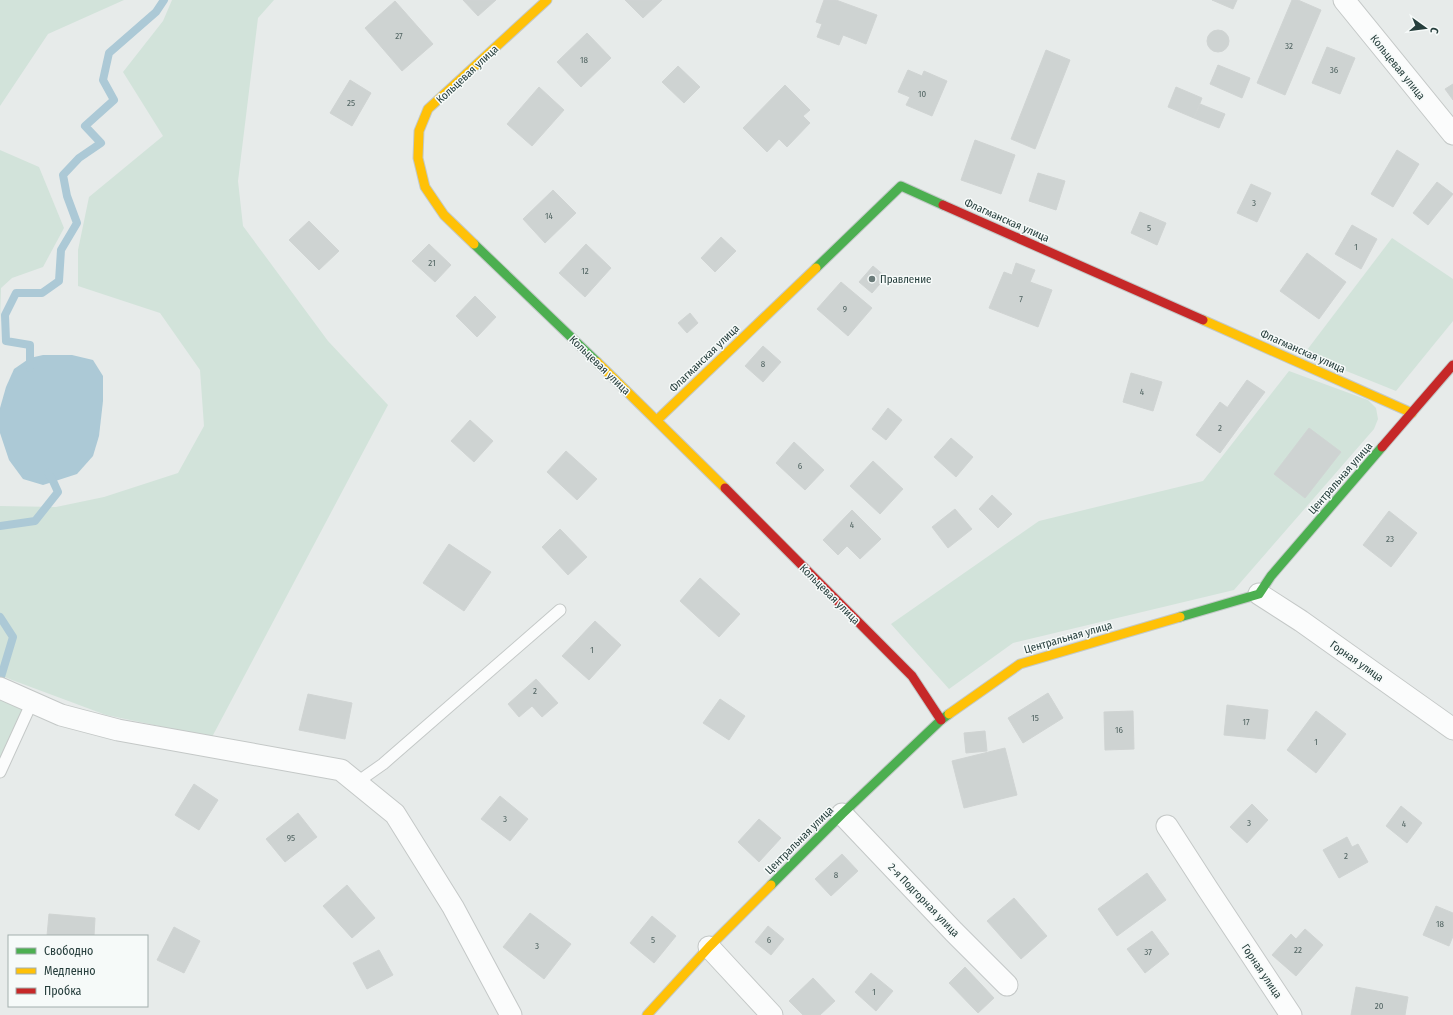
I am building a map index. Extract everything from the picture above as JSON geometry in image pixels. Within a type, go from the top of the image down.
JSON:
[{"type":"street","name":"Кольцевая улица","points":[[547,0],[428,109],[419,131],[418,158],[425,187],[444,215],[657,420],[912,676],[941,720]]},
{"type":"street","name":"Кольцевая улица","points":[[1344,0],[1453,134]]},
{"type":"street","name":"Флагманская улица","points":[[657,420],[902,186],[1412,413]]},
{"type":"street","name":"Центральная улица","points":[[647,1015],[709,947],[842,814],[941,720],[1020,664],[1259,594],[1271,576],[1453,365]]},
{"type":"street","name":"Горная улица","points":[[1259,594],[1301,621],[1453,729]]},
{"type":"street","points":[[0,688],[61,714],[118,730],[340,770],[395,814],[453,907],[511,1015]]},
{"type":"street","name":"2-я Подгорная улица","points":[[842,814],[954,932],[1007,985]]},
{"type":"street","name":"Горная улица","points":[[1167,826],[1291,1015]]},
{"type":"street","points":[[709,947],[772,1015]]},
{"type":"lane","points":[[356,783],[383,764],[560,610]]},
{"type":"lane","points":[[0,772],[32,702]]},
{"type":"shaded area","points":[[0,0],[124,0],[48,34],[0,106]]},
{"type":"shaded area","points":[[172,0],[274,0],[258,18],[238,181],[243,226],[328,341],[388,405],[212,737],[106,715],[0,675],[0,506],[56,507],[104,497],[178,473],[204,426],[200,370],[160,313],[78,286],[78,250],[89,197],[163,136],[123,72],[163,21]]},
{"type":"shaded area","points":[[0,150],[39,167],[64,228],[43,267],[12,278],[1,288],[0,323]]},
{"type":"shaded area","points":[[1392,238],[1453,279],[1453,321],[1396,391],[1304,354]]},
{"type":"shaded area","points":[[1289,371],[1368,400],[1376,408],[1378,419],[1374,429],[1234,590],[1013,643],[949,689],[891,624],[1039,521],[1203,481]]},
{"type":"shaded area","points":[[0,698],[25,710],[0,764]]},
{"type":"water","points":[[43,355],[72,355],[93,360],[103,376],[103,401],[99,436],[93,456],[77,474],[43,485],[23,479],[9,460],[0,433],[0,408],[6,387],[14,369],[30,358]]},
{"type":"building","points":[[463,0],[496,0],[478,16]]},
{"type":"building","points":[[625,0],[662,0],[643,18]]},
{"type":"building","points":[[824,0],[836,0],[877,15],[866,44],[843,35],[839,45],[817,37],[822,24],[816,22]]},
{"type":"building","points":[[1212,0],[1237,0],[1233,9]]},
{"type":"building","points":[[1292,0],[1298,0],[1321,10],[1285,95],[1257,83]]},
{"type":"building","points":[[395,1],[433,44],[402,71],[365,28]]},
{"type":"building","points":[[1218,30],[1226,33],[1229,41],[1226,49],[1218,52],[1210,49],[1207,41],[1210,33]]},
{"type":"building","points":[[587,33],[611,58],[581,87],[557,62]]},
{"type":"building","points":[[1327,47],[1355,58],[1340,94],[1312,83]]},
{"type":"building","points":[[1046,50],[1070,60],[1035,149],[1011,139]]},
{"type":"building","points":[[1218,65],[1250,78],[1242,98],[1210,84]]},
{"type":"building","points":[[678,66],[700,87],[684,103],[662,82]]},
{"type":"building","points":[[908,70],[922,76],[924,71],[947,81],[932,116],[906,105],[910,97],[898,92]]},
{"type":"building","points":[[350,80],[371,93],[352,126],[330,113]]},
{"type":"building","points":[[1453,84],[1453,100],[1445,89]]},
{"type":"building","points":[[785,85],[810,110],[803,116],[810,123],[787,147],[779,139],[767,152],[743,128]]},
{"type":"building","points":[[539,87],[564,110],[532,146],[507,124]]},
{"type":"building","points":[[1176,87],[1202,98],[1194,118],[1168,107]]},
{"type":"building","points":[[1200,104],[1225,114],[1219,128],[1194,118]]},
{"type":"building","points":[[975,140],[1015,155],[1001,194],[961,180]]},
{"type":"building","points":[[1397,150],[1419,164],[1393,207],[1371,194]]},
{"type":"building","points":[[1038,173],[1065,181],[1056,210],[1029,201]]},
{"type":"building","points":[[1437,182],[1453,194],[1428,225],[1413,213]]},
{"type":"building","points":[[1251,184],[1271,193],[1257,222],[1237,213]]},
{"type":"building","points":[[553,190],[576,213],[545,243],[523,219]]},
{"type":"building","points":[[1140,212],[1166,223],[1157,245],[1131,233]]},
{"type":"building","points":[[309,221],[339,251],[319,270],[289,240]]},
{"type":"building","points":[[1352,225],[1377,239],[1361,269],[1335,254]]},
{"type":"building","points":[[721,237],[736,251],[715,272],[701,258]]},
{"type":"building","points":[[429,244],[451,265],[435,282],[412,261]]},
{"type":"building","points":[[586,244],[611,268],[585,297],[559,273]]},
{"type":"building","points":[[1307,253],[1346,282],[1319,319],[1280,291]]},
{"type":"building","points":[[1016,263],[1035,270],[1030,282],[1052,290],[1038,327],[989,308],[1004,272],[1012,275]]},
{"type":"building","name":"Правление","points":[[873,266],[886,277],[872,293],[859,282]]},
{"type":"building","points":[[841,282],[872,308],[848,336],[817,309]]},
{"type":"building","points":[[475,296],[496,317],[477,337],[456,316]]},
{"type":"building","points":[[690,313],[698,323],[687,333],[678,323]]},
{"type":"building","points":[[763,346],[781,362],[763,382],[745,366]]},
{"type":"building","points":[[1131,373],[1162,382],[1153,411],[1123,402]]},
{"type":"building","points":[[1247,380],[1265,392],[1244,420],[1227,408]]},
{"type":"building","points":[[1220,402],[1244,420],[1220,453],[1196,435]]},
{"type":"building","points":[[888,408],[902,420],[886,440],[872,429]]},
{"type":"building","points":[[470,420],[493,441],[474,462],[451,441]]},
{"type":"building","points":[[1309,428],[1341,452],[1305,498],[1274,474]]},
{"type":"building","points":[[951,438],[973,457],[956,477],[934,457]]},
{"type":"building","points":[[794,442],[824,470],[805,490],[776,463]]},
{"type":"building","points":[[566,451],[597,479],[577,500],[547,472]]},
{"type":"building","points":[[873,461],[903,489],[880,514],[850,486]]},
{"type":"building","points":[[992,495],[1012,514],[998,528],[979,509]]},
{"type":"building","points":[[955,509],[972,529],[948,548],[932,527]]},
{"type":"building","points":[[852,510],[881,539],[860,559],[847,546],[838,555],[823,540]]},
{"type":"building","points":[[1389,511],[1417,533],[1391,567],[1363,545]]},
{"type":"building","points":[[560,529],[587,557],[568,575],[542,547]]},
{"type":"building","points":[[449,544],[491,572],[464,611],[423,583]]},
{"type":"building","points":[[700,578],[740,614],[719,637],[680,601]]},
{"type":"building","points":[[595,621],[621,645],[589,680],[562,656]]},
{"type":"building","points":[[536,679],[558,703],[542,717],[532,706],[519,717],[508,704]]},
{"type":"building","points":[[1048,693],[1063,718],[1023,743],[1008,718]]},
{"type":"building","points":[[308,694],[352,703],[345,739],[299,730]]},
{"type":"building","points":[[720,699],[745,716],[729,740],[703,723]]},
{"type":"building","points":[[1227,705],[1268,710],[1265,739],[1224,735]]},
{"type":"building","points":[[1133,711],[1134,749],[1105,750],[1104,712]]},
{"type":"building","points":[[1316,711],[1346,734],[1316,773],[1287,750]]},
{"type":"building","points":[[985,731],[987,751],[966,753],[964,733]]},
{"type":"building","points":[[1005,748],[1017,795],[964,808],[952,761]]},
{"type":"building","points":[[194,784],[218,800],[199,830],[175,815]]},
{"type":"building","points":[[500,796],[528,819],[510,841],[481,819]]},
{"type":"building","points":[[1252,804],[1268,820],[1247,843],[1230,827]]},
{"type":"building","points":[[1401,806],[1422,823],[1407,843],[1386,826]]},
{"type":"building","points":[[298,813],[317,837],[285,862],[266,839]]},
{"type":"building","points":[[759,819],[781,838],[759,862],[738,842]]},
{"type":"building","points":[[1347,837],[1352,847],[1358,844],[1368,862],[1339,878],[1323,850]]},
{"type":"building","points":[[842,854],[858,871],[831,896],[815,879]]},
{"type":"building","points":[[1147,873],[1166,900],[1117,936],[1098,909]]},
{"type":"building","points":[[347,885],[375,918],[352,938],[323,906]]},
{"type":"building","points":[[1014,898],[1047,936],[1021,959],[987,921]]},
{"type":"building","points":[[1436,906],[1453,913],[1453,936],[1449,946],[1423,935]]},
{"type":"building","points":[[530,913],[571,944],[544,979],[503,947]]},
{"type":"building","points":[[49,914],[95,918],[94,935],[47,935]]},
{"type":"building","points":[[652,916],[676,936],[654,963],[630,943]]},
{"type":"building","points":[[768,926],[784,939],[771,955],[755,942]]},
{"type":"building","points":[[174,927],[200,941],[184,973],[157,960]]},
{"type":"building","points":[[1305,929],[1323,945],[1296,976],[1272,955],[1291,934],[1296,939]]},
{"type":"building","points":[[1152,931],[1169,954],[1145,973],[1127,949]]},
{"type":"building","points":[[379,950],[393,975],[367,989],[353,963]]},
{"type":"building","points":[[965,967],[994,998],[978,1013],[949,983]]},
{"type":"building","points":[[871,973],[893,991],[876,1011],[855,992]]},
{"type":"building","points":[[813,978],[835,1001],[820,1015],[803,1015],[789,1001]]},
{"type":"building","points":[[1356,987],[1408,997],[1405,1015],[1351,1015]]},
{"type":"waterway","points":[[30,368],[30,345],[6,341],[5,315],[16,293],[42,293],[59,281],[61,250],[77,223],[67,196],[63,175],[79,158],[101,143],[85,126],[114,100],[103,80],[109,53],[156,12],[164,0]]},
{"type":"waterway","points":[[0,526],[35,521],[58,492],[48,473]]},
{"type":"waterway","points":[[0,617],[13,637],[0,680]]},
{"type":"traffic: fast","points":[[816,268],[901,186],[943,205]]},
{"type":"traffic: fast","points":[[474,244],[597,362]]},
{"type":"traffic: fast","points":[[1180,617],[1259,594],[1271,576],[1382,447]]},
{"type":"traffic: fast","points":[[771,885],[842,814],[949,714]]},
{"type":"traffic: slow","points":[[474,244],[444,215],[425,187],[418,158],[419,131],[428,109],[547,0]]},
{"type":"traffic: slow","points":[[657,420],[816,268]]},
{"type":"traffic: slow","points":[[1203,320],[1412,413]]},
{"type":"traffic: slow","points":[[597,362],[725,488]]},
{"type":"traffic: slow","points":[[949,714],[1020,664],[1180,617]]},
{"type":"traffic: slow","points":[[647,1015],[709,947],[771,885]]},
{"type":"traffic: jam","points":[[943,205],[1203,320]]},
{"type":"traffic: jam","points":[[1382,447],[1453,365]]},
{"type":"traffic: jam","points":[[725,488],[912,676],[941,720]]},
{"type":"place","name":"Правление","points":[[872,279]]}]
